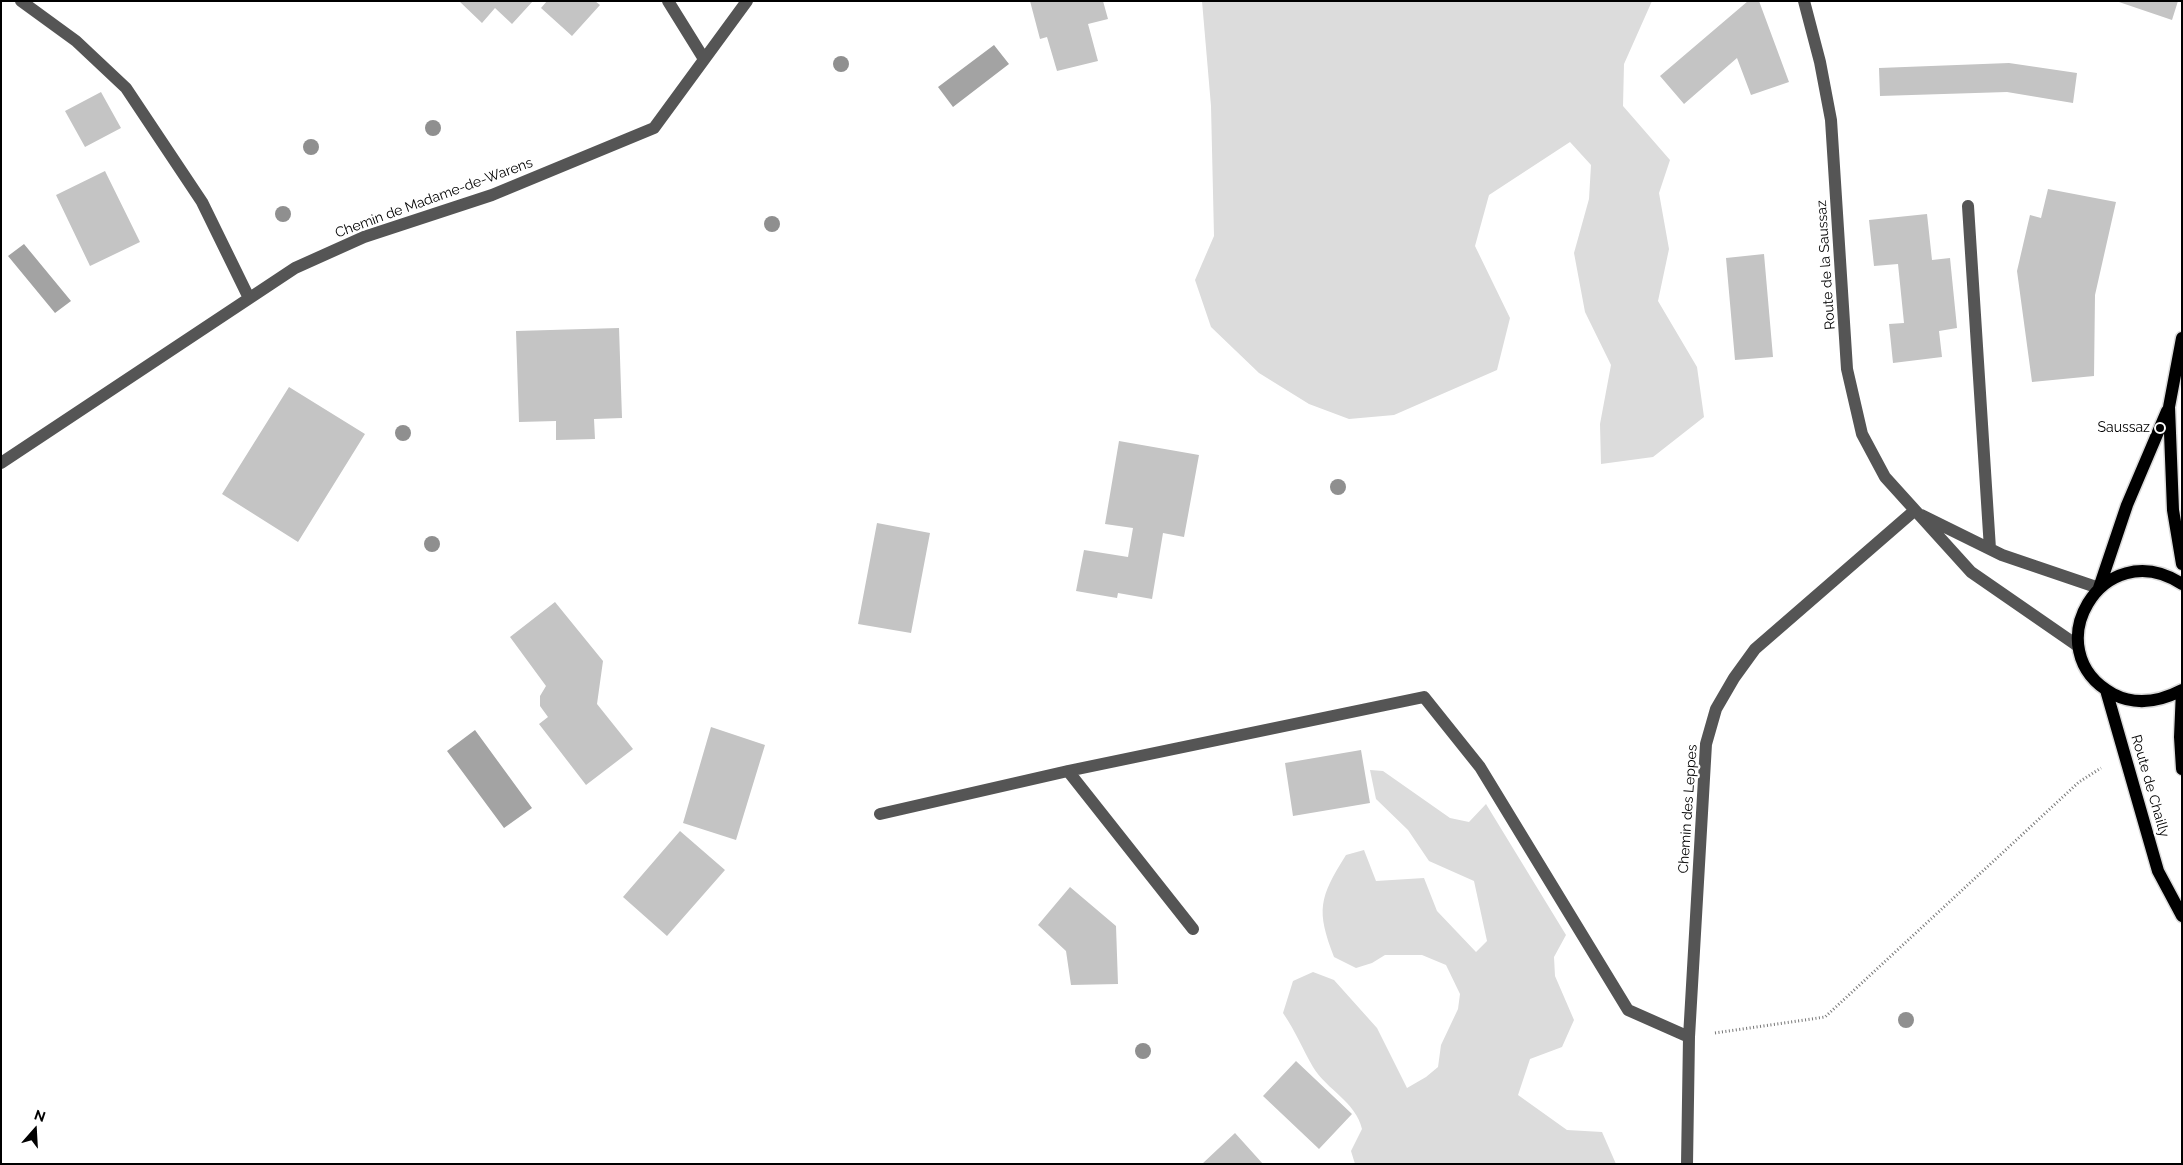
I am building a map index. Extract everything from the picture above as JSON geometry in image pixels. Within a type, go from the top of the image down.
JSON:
[{"type":"main road","points":[[2182,338],[2169,407],[2127,505],[2099,588],[2084,608],[2078,633],[2081,659],[2087,671],[2095,682],[2120,698],[2136,702],[2152,702],[2167,698],[2182,690]]},
{"type":"main road","points":[[2169,407],[2173,510],[2182,564]]},
{"type":"main road","points":[[2099,588],[2123,574],[2136,571],[2162,574],[2182,584]]},
{"type":"main road","name":"Route de Chailly","points":[[2106,690],[2158,870],[2182,916]]},
{"type":"main road","points":[[2182,690],[2180,738],[2182,769]]},
{"type":"street","points":[[21,1],[76,41],[126,88],[202,202],[249,298]]},
{"type":"street","points":[[668,1],[704,59]]},
{"type":"street","name":"Chemin de Madame-de-Warens","points":[[1,464],[295,268],[364,237],[492,195],[654,128],[747,1]]},
{"type":"street","name":"Route de la Saussaz","points":[[1804,1],[1820,62],[1831,120],[1847,369],[1862,434],[1884,477],[1971,572],[2078,646]]},
{"type":"street","points":[[1968,206],[1990,549]]},
{"type":"street","name":"Route de la Saussaz","points":[[1914,511],[1990,549],[2038,568],[2099,588]]},
{"type":"street","name":"Chemin des Leppes","points":[[1687,1164],[1689,1037],[1706,744],[1716,709],[1734,678],[1755,649],[1914,511]]},
{"type":"street","points":[[880,814],[1068,771],[1424,698],[1480,767],[1628,1010],[1689,1037]]},
{"type":"street","points":[[1068,771],[1193,929]]},
{"type":"path","points":[[1689,1037],[1825,1017],[2080,782],[2124,752]]},
{"type":"shaded area","points":[[1202,1],[1652,1],[1624,64],[1623,106],[1670,160],[1659,193],[1669,249],[1658,301],[1697,367],[1704,417],[1653,457],[1601,464],[1600,424],[1611,365],[1585,312],[1574,253],[1589,199],[1591,165],[1570,142],[1489,195],[1475,246],[1510,318],[1497,370],[1394,415],[1349,419],[1309,404],[1259,373],[1211,327],[1195,280],[1214,236],[1211,106]]},
{"type":"shaded area","points":[[994,45],[1009,64],[953,107],[938,87]]},
{"type":"shaded area","points":[[24,244],[71,301],[55,313],[8,256]]},
{"type":"shaded area","points":[[475,730],[532,808],[504,828],[447,751]]},
{"type":"shaded area","points":[[1370,770],[1383,771],[1450,818],[1469,822],[1486,804],[1566,935],[1554,957],[1555,976],[1574,1020],[1562,1047],[1530,1059],[1518,1095],[1567,1130],[1602,1132],[1616,1164],[1355,1164],[1351,1151],[1362,1129],[1359,1120],[1348,1104],[1326,1083],[1313,1067],[1283,1013],[1293,981],[1313,972],[1334,980],[1377,1028],[1407,1088],[1426,1077],[1438,1067],[1441,1045],[1458,1009],[1460,994],[1446,965],[1422,955],[1385,955],[1372,963],[1356,968],[1334,957],[1324,927],[1323,904],[1330,882],[1337,870],[1346,855],[1364,850],[1376,881],[1424,878],[1437,911],[1476,952],[1487,941],[1474,881],[1429,861],[1408,830],[1376,799]]},
{"type":"building","points":[[459,1],[533,1],[512,24],[495,8],[482,23]]},
{"type":"building","points":[[547,1],[595,1],[600,5],[572,36],[541,8]]},
{"type":"building","points":[[1030,1],[1103,1],[1108,19],[1088,24],[1098,61],[1057,71],[1047,37],[1040,39]]},
{"type":"building","points":[[1748,1],[1759,1],[1789,82],[1751,95],[1737,58],[1684,104],[1660,76]]},
{"type":"building","points":[[2116,1],[2178,1],[2172,20]]},
{"type":"building","points":[[2009,63],[2077,73],[2073,103],[2007,92],[1880,96],[1879,68]]},
{"type":"building","points":[[101,92],[121,128],[85,147],[65,111]]},
{"type":"building","points":[[105,171],[140,242],[90,266],[56,195]]},
{"type":"building","points":[[2048,189],[2116,202],[2095,295],[2094,376],[2032,382],[2017,271],[2030,215],[2041,218]]},
{"type":"building","points":[[1927,214],[1932,260],[1950,258],[1957,328],[1939,331],[1942,357],[1893,363],[1889,324],[1904,323],[1898,264],[1874,266],[1869,220]]},
{"type":"building","points":[[1764,254],[1773,357],[1735,360],[1726,258]]},
{"type":"building","points":[[619,328],[622,418],[594,419],[595,439],[556,440],[556,421],[519,422],[516,331]]},
{"type":"building","points":[[289,387],[365,434],[298,542],[222,494]]},
{"type":"building","points":[[1119,441],[1199,455],[1184,537],[1163,533],[1152,599],[1118,593],[1117,598],[1076,591],[1084,550],[1128,557],[1133,528],[1105,524]]},
{"type":"building","points":[[877,523],[930,533],[911,633],[858,624]]},
{"type":"building","points":[[555,602],[603,661],[597,704],[633,749],[586,785],[539,724],[548,717],[540,706],[540,696],[546,686],[510,637]]},
{"type":"building","points":[[711,727],[765,745],[736,840],[683,823]]},
{"type":"building","points":[[1361,750],[1370,803],[1293,816],[1285,763]]},
{"type":"building","points":[[680,831],[725,870],[667,936],[623,897]]},
{"type":"building","points":[[1070,887],[1116,926],[1118,984],[1071,985],[1066,951],[1038,925]]},
{"type":"building","points":[[1296,1061],[1352,1114],[1319,1149],[1263,1096]]},
{"type":"building","points":[[1235,1133],[1263,1164],[1202,1164]]},
{"type":"place","name":"Saussaz","points":[[2160,428]]}]
